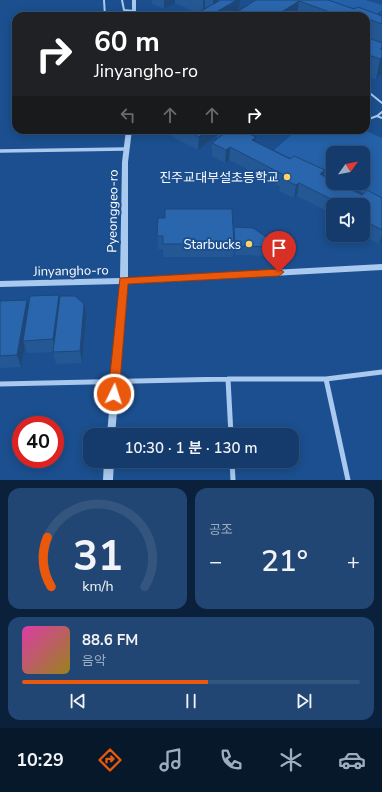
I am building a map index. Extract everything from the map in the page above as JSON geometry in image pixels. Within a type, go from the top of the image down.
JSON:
[{"type":"street","points":[[134,0],[134,11]]},
{"type":"street","name":"Pyeonggeo-ro","points":[[112,428],[124,281],[126,149],[128,134]]},
{"type":"street","points":[[0,151],[126,149]]},
{"type":"street","name":"Jinyangho-ro","points":[[0,284],[124,281],[382,267]]},
{"type":"street","points":[[0,384],[228,379],[326,379],[382,372]]},
{"type":"street","points":[[228,379],[231,428]]},
{"type":"street","points":[[326,379],[348,480]]},
{"type":"street","points":[[108,480],[109,468]]},
{"type":"street","points":[[232,468],[233,480]]},
{"type":"lane","points":[[104,0],[105,12]]},
{"type":"lane","points":[[122,0],[124,10],[134,11]]},
{"type":"lane","points":[[370,93],[382,102]]},
{"type":"lane","points":[[370,119],[382,112]]},
{"type":"lane","points":[[377,116],[382,118]]},
{"type":"shaded area","points":[[330,0],[366,0],[382,5],[382,10],[370,19],[370,12],[348,12],[322,6]]},
{"type":"shaded area","points":[[370,133],[382,138],[382,202],[357,190],[370,190],[370,146],[326,146],[326,176],[274,150],[292,134],[370,134]]},
{"type":"building","points":[[221,0],[237,0],[216,12],[201,11]]},
{"type":"building","points":[[256,0],[328,0],[354,9],[358,7],[382,16],[382,24],[370,20],[370,12],[330,12],[299,1],[281,12],[237,12]]},
{"type":"building","points":[[370,38],[382,43],[382,47],[380,49],[382,49],[382,58],[380,59],[370,55]]},
{"type":"building","points":[[193,134],[202,134],[199,137]]},
{"type":"building","points":[[223,134],[250,134],[256,137],[252,140],[290,159],[294,156],[325,170],[320,174],[326,177],[326,190],[352,190],[362,195],[367,190],[382,198],[382,230],[370,224],[370,198],[329,198],[299,183],[296,185],[281,178],[284,175],[230,147],[226,150],[212,143]]},
{"type":"building","points":[[165,209],[232,209],[234,244],[163,244],[163,236],[157,236],[158,218],[165,218]]},
{"type":"building","points":[[234,227],[253,228],[275,243],[275,247],[235,246]]},
{"type":"building","points":[[59,295],[53,339],[23,341],[30,296]]},
{"type":"building","points":[[60,296],[75,296],[84,304],[80,351],[53,352]]},
{"type":"building","points":[[27,300],[17,355],[0,356],[0,301]]},
{"type":"place","name":"진주교대부설초등학교","points":[[287,177]]},
{"type":"place","name":"Starbucks","points":[[249,244]]},
{"type":"route","points":[[114,394],[124,281],[279,272]]}]
